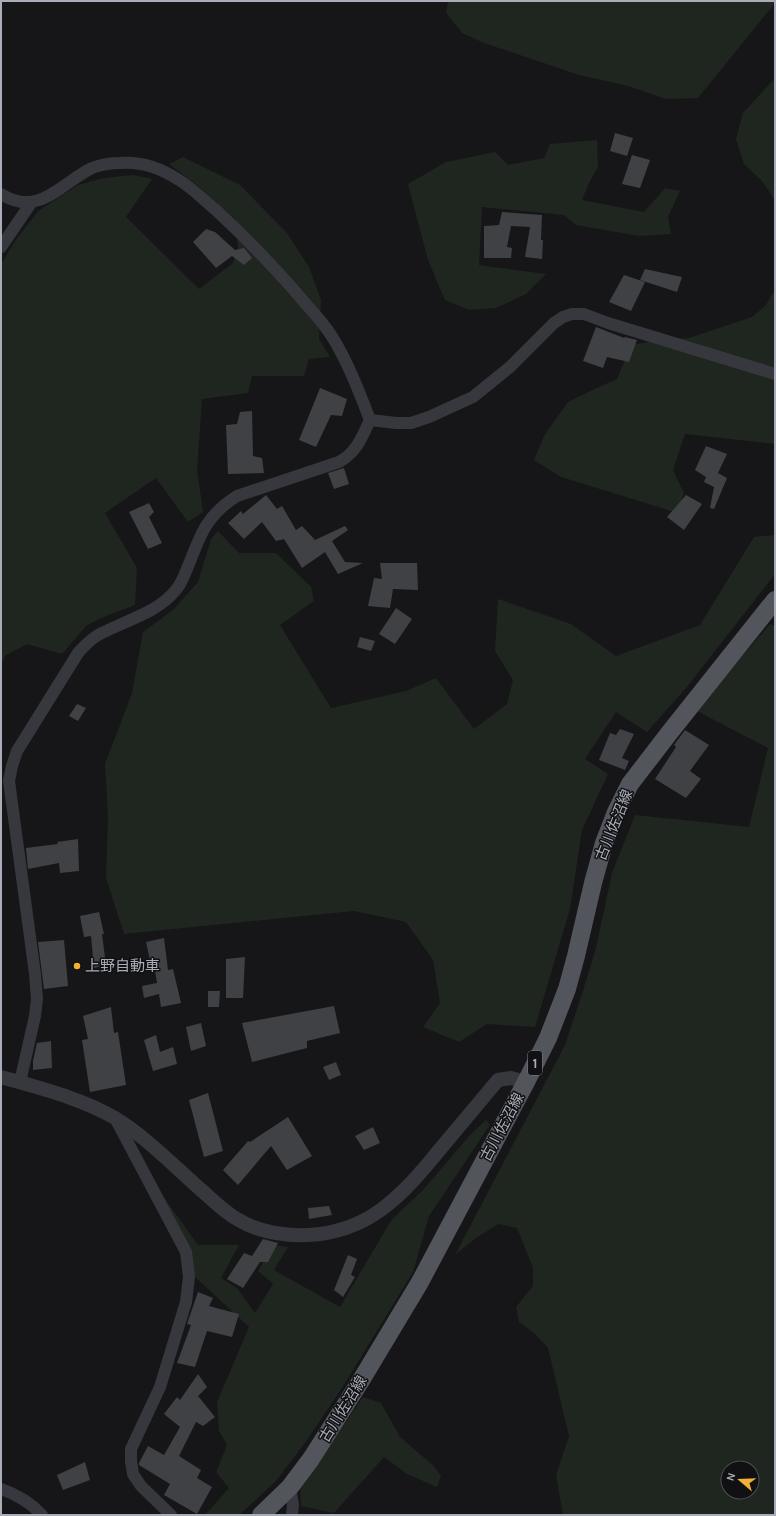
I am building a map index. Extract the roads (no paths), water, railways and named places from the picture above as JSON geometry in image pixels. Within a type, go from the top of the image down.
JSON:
[{"type":"main road","name":"古川佐沼線","points":[[261,1515],[290,1487],[332,1427],[420,1282],[526,1082],[548,1038],[567,989],[604,843],[616,812],[630,784],[775,600]]},
{"type":"street","points":[[1,194],[17,201],[31,203],[52,195],[79,176],[94,168],[121,162],[146,164],[162,170],[180,180],[201,197],[253,246],[330,333],[341,351],[370,420],[356,448],[348,457],[339,462],[237,496],[216,512],[206,524],[182,581],[175,591],[158,606],[98,635],[87,643],[78,653],[17,752],[9,781],[37,999],[35,1016],[20,1082]]},
{"type":"street","points":[[1,247],[31,203]]},
{"type":"street","points":[[370,420],[411,423],[473,398],[527,350],[554,323],[563,317],[572,314],[584,314],[608,323],[775,374]]},
{"type":"street","points":[[1,1077],[73,1099],[115,1118],[140,1134],[220,1207],[238,1220],[254,1227],[295,1236],[318,1235],[358,1224],[381,1210],[397,1197],[426,1166],[498,1080],[511,1078],[526,1082]]},
{"type":"street","points":[[115,1118],[186,1252],[189,1277],[186,1302],[160,1387],[131,1449],[133,1474],[141,1486],[171,1515]]},
{"type":"street","points":[[290,1487],[293,1505],[292,1515]]},
{"type":"street","points":[[1,1489],[23,1498],[33,1505],[42,1515]]},
{"type":"place","name":"上野自動車","points":[[77,966]]}]
